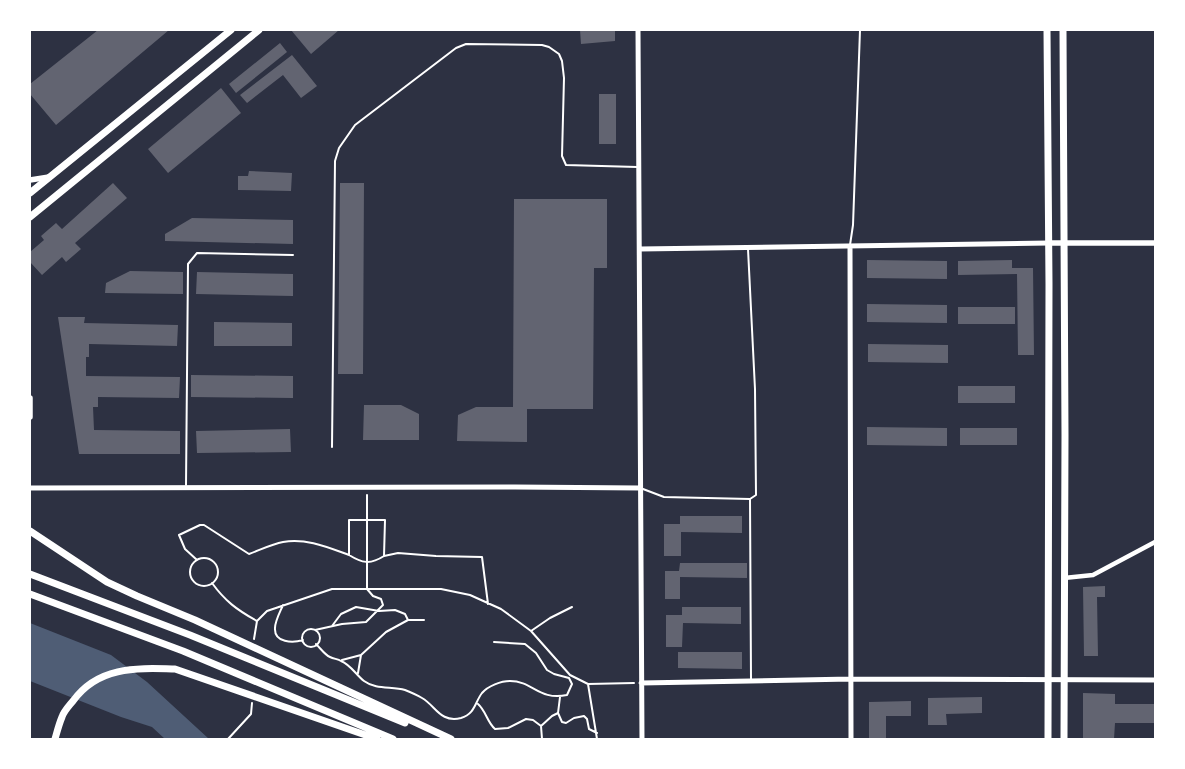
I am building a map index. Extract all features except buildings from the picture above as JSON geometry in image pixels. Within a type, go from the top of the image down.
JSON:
[{"type":"main road","points":[[30,193],[231,30]]},
{"type":"main road","points":[[30,217],[258,30]]},
{"type":"main road","points":[[1047,30],[1050,451],[1048,739]]},
{"type":"main road","points":[[1063,30],[1064,739]]},
{"type":"main road","points":[[30,180],[49,177]]},
{"type":"main road","points":[[1049,243],[1155,242]]},
{"type":"main road","points":[[30,398],[30,417]]},
{"type":"main road","points":[[30,531],[107,582],[195,620],[451,739]]},
{"type":"main road","points":[[30,574],[190,634],[445,739]]},
{"type":"main road","points":[[30,594],[183,651],[393,739]]},
{"type":"main road","points":[[55,739],[62,715],[77,694],[93,681],[113,672],[140,668],[175,670],[376,739]]},
{"type":"street","points":[[638,30],[642,739]]},
{"type":"street","points":[[640,249],[1049,243]]},
{"type":"street","points":[[850,246],[851,739]]},
{"type":"street","points":[[30,488],[640,488]]},
{"type":"street","points":[[1064,578],[1093,575],[1155,542]]},
{"type":"street","points":[[641,683],[851,679],[1155,680]]},
{"type":"lane","points":[[850,246],[853,225],[860,30]]},
{"type":"lane","points":[[332,447],[335,162],[339,148],[355,125],[460,46],[542,44],[555,51],[562,61],[564,78],[562,156],[566,165],[639,167]]},
{"type":"lane","points":[[640,488],[664,497],[750,499],[756,495],[748,248]]},
{"type":"lane","points":[[186,488],[188,264],[197,253],[293,255]]},
{"type":"lane","points":[[750,499],[751,681]]},
{"type":"path","points":[[315,630],[320,637],[316,644],[308,646],[303,640],[304,632],[309,629],[315,630],[366,622],[383,605],[382,600],[373,596],[367,590],[367,488]]},
{"type":"path","points":[[349,555],[349,520],[385,520],[384,556]]},
{"type":"path","points":[[197,560],[185,549],[179,536],[200,525],[204,525],[249,554],[281,542],[299,541],[320,544],[360,561],[367,562],[375,562],[384,556],[398,553],[482,557],[488,604]]},
{"type":"path","points":[[206,558],[214,563],[218,576],[212,583],[200,585],[193,580],[191,567],[197,560],[206,558]]},
{"type":"path","points":[[212,583],[224,599],[240,612],[256,621]]},
{"type":"path","points":[[254,646],[256,621],[267,611],[332,589],[441,589],[470,595],[501,609],[530,631],[570,675],[588,684],[641,683]]},
{"type":"path","points":[[282,605],[275,626],[276,634],[279,638],[288,642],[303,640]]},
{"type":"path","points":[[332,626],[341,614],[356,607],[400,612],[405,614],[408,620]]},
{"type":"path","points":[[530,631],[572,607]]},
{"type":"path","points":[[341,660],[361,655],[386,632],[408,620],[424,620]]},
{"type":"path","points":[[316,644],[327,655],[341,660],[364,681],[378,686],[404,690],[424,699],[439,715],[449,718],[461,718],[472,711],[478,703],[482,692],[494,684],[510,681],[530,686],[545,695],[560,696],[568,694],[571,690],[572,684],[569,678],[547,670],[536,653],[525,644],[494,642]]},
{"type":"path","points":[[358,674],[361,655]]},
{"type":"path","points":[[588,684],[597,739]]},
{"type":"path","points":[[228,739],[251,714],[252,694]]},
{"type":"path","points":[[560,696],[558,712],[562,722],[566,723],[574,718],[584,716],[587,719],[589,729],[597,733]]},
{"type":"path","points":[[478,703],[487,716],[489,724],[495,729],[508,728],[526,719],[533,720],[541,726],[542,739]]},
{"type":"path","points":[[541,726],[558,712]]},
{"type":"water","points":[[30,623],[111,655],[147,682],[209,739],[165,739],[152,727],[121,717],[30,681]]}]
